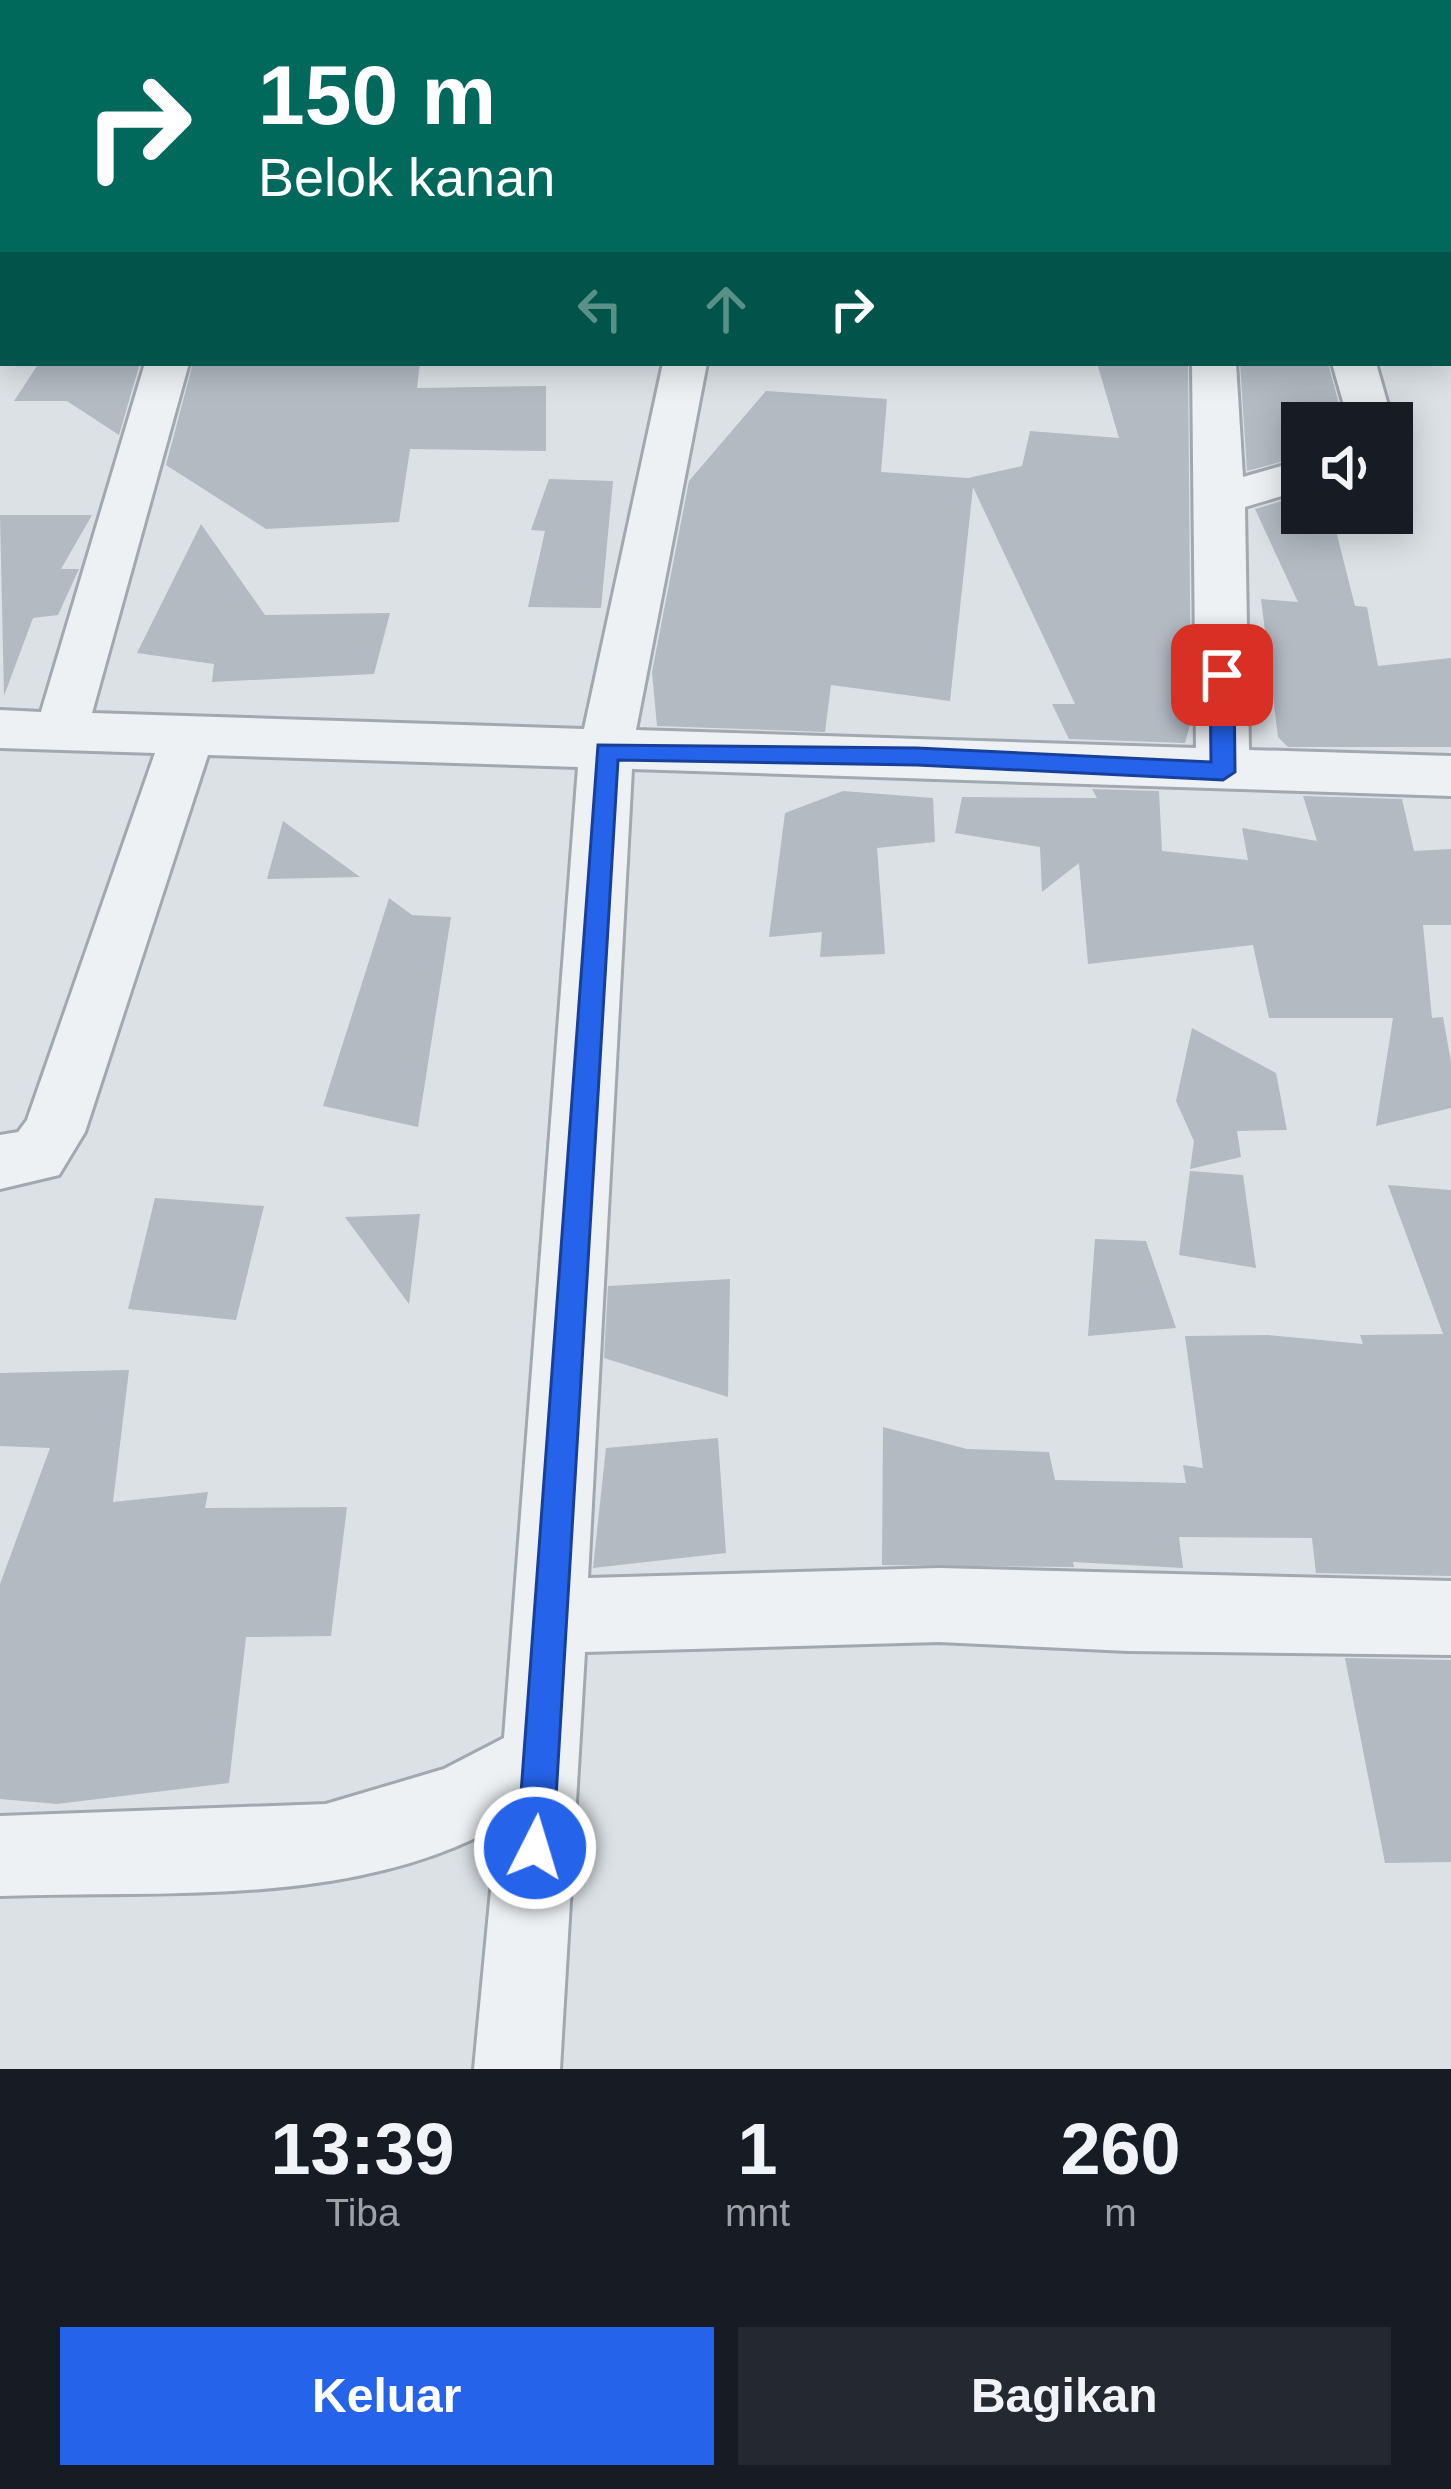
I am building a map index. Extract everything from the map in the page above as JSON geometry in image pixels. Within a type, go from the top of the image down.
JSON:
[{"type":"street","points":[[61,731],[166,366]]},
{"type":"street","points":[[517,2069],[542,1760],[606,751],[684,366]]},
{"type":"street","points":[[1214,366],[1221,499],[1223,772]]},
{"type":"street","points":[[1355,366],[1365,402]]},
{"type":"street","points":[[1221,499],[1281,481]]},
{"type":"street","points":[[0,729],[1451,776]]},
{"type":"street","points":[[0,1162],[37,1156],[54,1132],[187,737]]},
{"type":"street","points":[[549,1616],[939,1605],[1128,1615],[1451,1618]]},
{"type":"street","points":[[0,1856],[326,1844],[458,1805],[542,1760]]},
{"type":"building","points":[[37,366],[139,366],[119,435],[67,401],[14,401]]},
{"type":"building","points":[[192,366],[420,366],[417,388],[546,386],[546,451],[410,449],[399,522],[266,529],[166,465]]},
{"type":"building","points":[[1098,366],[1188,366],[1191,721],[1185,743],[1069,739],[1052,704],[1075,704],[973,487],[950,701],[831,685],[825,732],[657,726],[652,672],[689,481],[766,391],[887,399],[881,472],[968,478],[1022,466],[1030,431],[1119,438]]},
{"type":"building","points":[[1240,366],[1329,366],[1338,402],[1281,402],[1281,462],[1247,471]]},
{"type":"building","points":[[549,479],[613,481],[601,608],[528,607],[545,531],[531,530]]},
{"type":"building","points":[[1281,501],[1281,534],[1337,534],[1355,606],[1367,607],[1378,666],[1451,658],[1451,747],[1288,747],[1278,737],[1261,599],[1298,602],[1255,509]]},
{"type":"building","points":[[0,515],[92,515],[61,569],[79,569],[58,615],[33,618],[4,696]]},
{"type":"building","points":[[201,524],[265,615],[390,613],[374,674],[212,682],[214,664],[137,653]]},
{"type":"building","points":[[1092,789],[1159,791],[1162,851],[1248,860],[1242,828],[1317,841],[1303,796],[1402,799],[1414,851],[1451,849],[1451,925],[1423,925],[1432,1018],[1443,1017],[1451,1062],[1451,1108],[1376,1126],[1393,1018],[1269,1018],[1253,945],[1088,964],[1079,863],[1042,892],[1040,847],[955,833],[962,797],[1097,798]]},
{"type":"building","points":[[843,791],[933,798],[935,842],[877,848],[885,954],[820,957],[822,932],[769,937],[785,813]]},
{"type":"building","points":[[283,821],[360,877],[267,879]]},
{"type":"building","points":[[389,898],[412,915],[451,917],[418,1127],[323,1106]]},
{"type":"building","points":[[1192,1028],[1276,1073],[1287,1130],[1237,1131],[1241,1157],[1190,1169],[1194,1141],[1176,1101]]},
{"type":"building","points":[[1190,1171],[1243,1175],[1256,1268],[1179,1255]]},
{"type":"building","points":[[1388,1185],[1451,1190],[1451,1576],[1316,1573],[1312,1538],[1179,1537],[1183,1568],[1073,1562],[1074,1567],[882,1565],[883,1427],[967,1449],[1049,1452],[1055,1480],[1186,1483],[1183,1465],[1203,1468],[1185,1336],[1268,1335],[1363,1344],[1360,1335],[1443,1334]]},
{"type":"building","points":[[155,1198],[264,1206],[236,1320],[128,1309]]},
{"type":"building","points":[[420,1214],[409,1304],[345,1217]]},
{"type":"building","points":[[1095,1239],[1146,1241],[1176,1328],[1088,1336]]},
{"type":"building","points":[[730,1279],[728,1397],[604,1358],[608,1286]]},
{"type":"building","points":[[129,1370],[113,1502],[208,1492],[205,1508],[347,1507],[331,1636],[246,1637],[229,1783],[57,1804],[0,1799],[0,1584],[50,1448],[0,1446],[0,1373]]},
{"type":"building","points":[[718,1438],[726,1553],[593,1568],[606,1448]]},
{"type":"building","points":[[1345,1658],[1451,1660],[1451,1862],[1385,1863]]},
{"type":"route","points":[[535,1848],[606,751],[917,757],[1223,772],[1222,675]]}]
